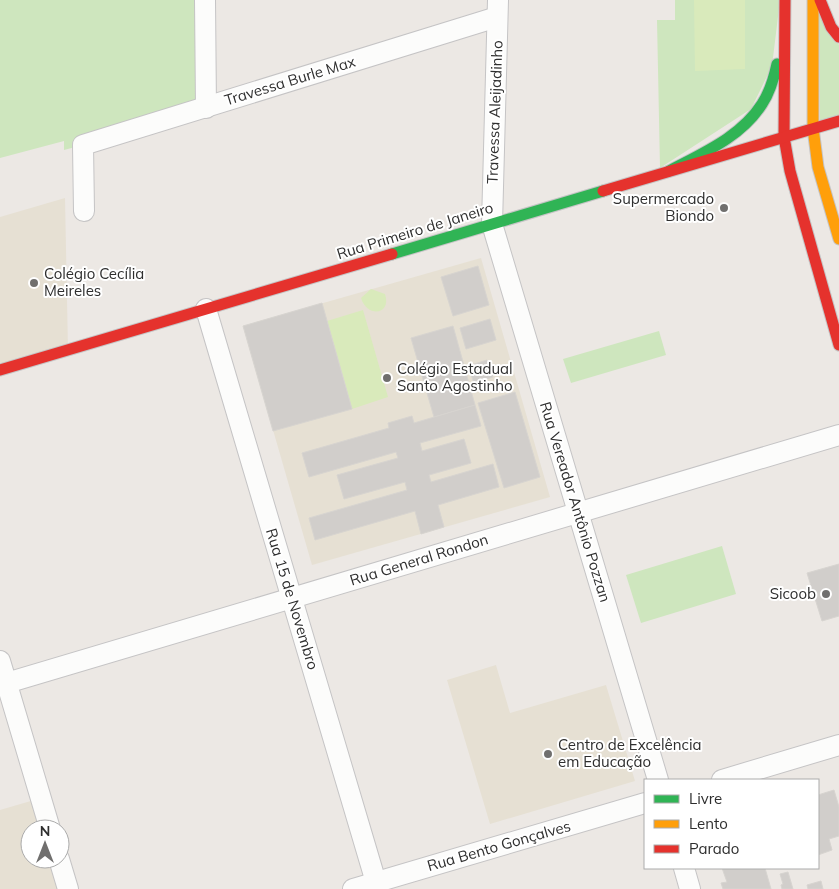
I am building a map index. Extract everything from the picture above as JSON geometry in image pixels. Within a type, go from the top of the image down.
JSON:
[{"type":"street","points":[[205,0],[206,108]]},
{"type":"street","points":[[784,0],[784,137],[790,171],[839,345]]},
{"type":"street","points":[[669,171],[743,129],[756,115],[764,102],[777,67],[784,0]]},
{"type":"street","points":[[813,0],[813,128],[818,167],[839,239]]},
{"type":"street","points":[[820,0],[831,27],[839,37]]},
{"type":"street","name":"Travessa Burle Max","points":[[84,211],[84,145],[206,108],[498,8]]},
{"type":"street","name":"Travessa Aleijadinho","points":[[492,224],[498,8]]},
{"type":"street","name":"Rua Primeiro de Janeiro","points":[[0,370],[839,121]]},
{"type":"street","name":"Rua Vereador Antônio Pozzan","points":[[492,224],[658,779]]},
{"type":"street","name":"Rua 15 de Novembro","points":[[206,309],[377,886]]},
{"type":"street","name":"Rua General Rondon","points":[[3,684],[839,435]]},
{"type":"street","points":[[0,662],[3,684],[47,819]]},
{"type":"street","points":[[725,779],[839,745]]},
{"type":"street","name":"Rua Bento Gonçalves","points":[[353,889],[377,886],[644,803]]},
{"type":"street","points":[[62,869],[68,889]]},
{"type":"street","points":[[684,869],[690,889]]},
{"type":"shaded area","name":"Colégio Cecília Meireles","points":[[65,198],[68,350],[0,370],[0,217]]},
{"type":"shaded area","name":"Colégio Estadual Santo Agostinho","points":[[481,258],[550,497],[312,565],[243,326]]},
{"type":"shaded area","name":"Centro de Excelência em Educação","points":[[496,665],[510,713],[606,685],[635,781],[490,824],[447,680]]},
{"type":"shaded area","points":[[41,798],[47,819],[20,819],[20,869],[62,869],[68,889],[0,889],[0,810]]},
{"type":"green space","points":[[0,0],[205,0],[206,108],[64,150],[64,141],[0,158]]},
{"type":"green space","points":[[675,0],[780,0],[772,66],[751,109],[660,168],[657,20],[675,20]]},
{"type":"green space","points":[[694,0],[745,0],[745,69],[695,71]]},
{"type":"green space","points":[[819,13],[839,45],[839,116],[820,122]]},
{"type":"green space","points":[[371,289],[385,294],[386,301],[382,310],[373,311],[364,304],[361,298]]},
{"type":"green space","points":[[363,310],[388,397],[352,409],[327,321]]},
{"type":"green space","points":[[659,331],[666,355],[571,383],[563,359]]},
{"type":"green space","points":[[722,546],[736,594],[641,623],[626,575]]},
{"type":"building","points":[[478,266],[489,305],[453,316],[441,277]]},
{"type":"building","points":[[322,303],[352,409],[273,431],[243,326]]},
{"type":"building","points":[[490,319],[496,340],[466,349],[460,328]]},
{"type":"building","points":[[453,326],[475,405],[434,417],[411,338]]},
{"type":"building","points":[[487,360],[493,377],[474,383],[468,366]]},
{"type":"building","points":[[515,392],[540,477],[504,488],[478,403]]},
{"type":"building","points":[[475,405],[481,426],[420,443],[422,451],[464,439],[471,463],[429,475],[431,482],[493,464],[499,487],[438,505],[444,527],[421,534],[415,511],[315,540],[309,518],[407,490],[405,482],[344,499],[337,475],[398,458],[396,452],[309,477],[302,453],[389,428],[388,423],[412,416],[414,423]]},
{"type":"building","name":"Sicoob","points":[[839,564],[839,616],[822,621],[807,573]]},
{"type":"building","points":[[834,790],[839,807],[839,836],[829,839],[832,850],[819,855],[819,795]]},
{"type":"building","points":[[722,869],[765,869],[771,889],[723,889],[721,883],[727,882]]},
{"type":"building","points":[[788,872],[793,889],[782,889],[781,885],[783,884],[780,874]]},
{"type":"building","points":[[821,881],[823,889],[808,889],[807,885]]},
{"type":"traffic: fast","points":[[669,171],[708,151],[743,126],[765,99],[777,64]]},
{"type":"traffic: fast","points":[[392,254],[603,191]]},
{"type":"traffic: slow","points":[[813,0],[813,128],[818,167],[839,239]]},
{"type":"traffic: jam","points":[[785,0],[784,137],[790,171],[839,345]]},
{"type":"traffic: jam","points":[[820,0],[831,27],[839,37]]},
{"type":"traffic: jam","points":[[603,191],[839,121]]},
{"type":"traffic: jam","points":[[0,370],[392,254]]},
{"type":"place","name":"Supermercado Biondo","points":[[724,208]]},
{"type":"place","name":"Colégio Cecília Meireles","points":[[34,283]]},
{"type":"place","name":"Colégio Estadual Santo Agostinho","points":[[387,378]]},
{"type":"place","name":"Sicoob","points":[[826,594]]},
{"type":"place","name":"Centro de Excelência em Educação","points":[[548,754]]}]
